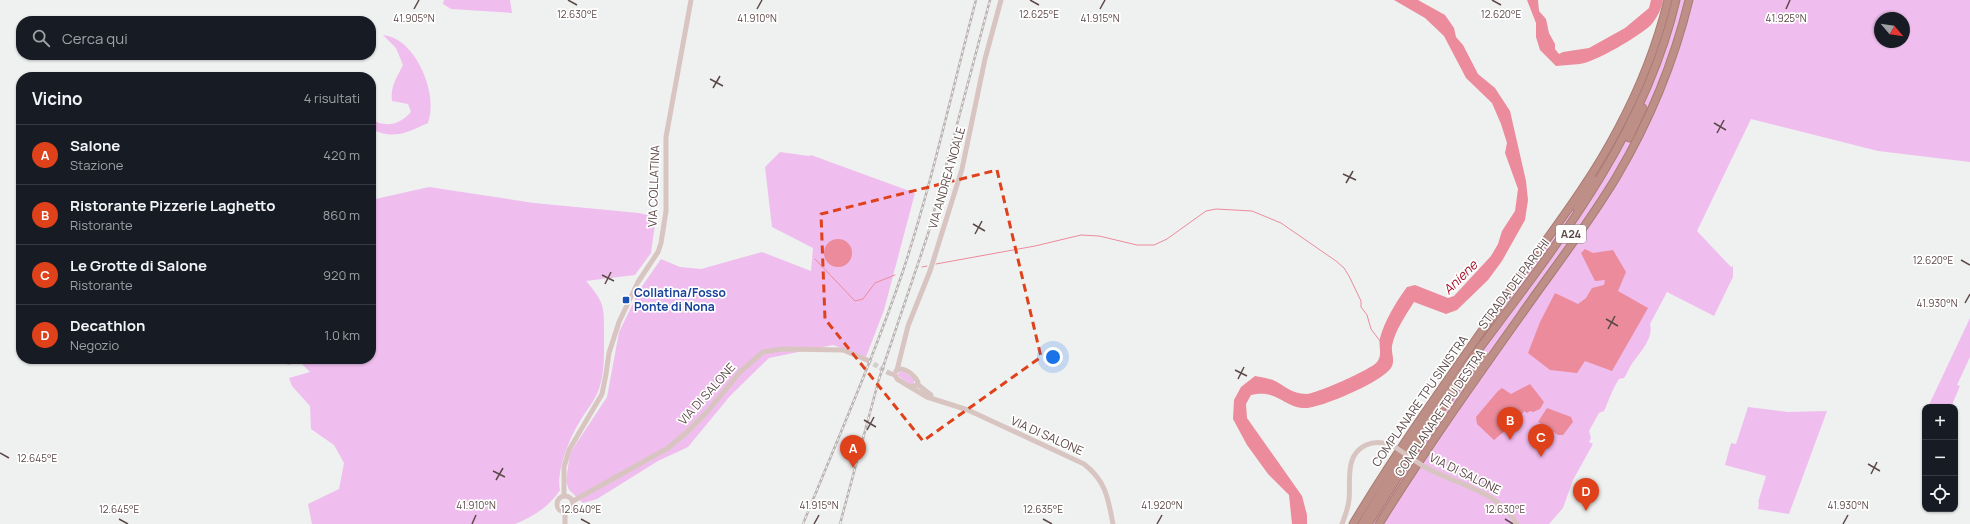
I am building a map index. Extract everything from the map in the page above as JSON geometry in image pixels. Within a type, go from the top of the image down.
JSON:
[{"type":"highway","name":"COMPLANARE TPU SINISTRA","points":[[1353,524],[1389,465],[1589,178],[1618,130],[1667,28],[1668,0]]},
{"type":"highway","name":"STRADA DEI PARCHI","points":[[1362,524],[1395,469],[1433,412],[1564,236],[1611,162],[1644,95],[1676,0]]},
{"type":"highway","name":"STRADA DEI PARCHI","points":[[1369,522],[1435,418],[1549,264],[1598,192],[1639,117],[1659,69],[1667,28],[1681,0]]},
{"type":"highway","name":"COMPLANARE TPU DESTRA","points":[[1379,524],[1509,332],[1579,234],[1626,161],[1656,99],[1681,29],[1689,0]]},
{"type":"highway","points":[[1511,307],[1573,216],[1611,146],[1618,130]]},
{"type":"highway","points":[[1435,418],[1509,332]]},
{"type":"street","name":"VIA COLLATINA","points":[[564,496],[564,466],[569,450],[602,394],[609,353],[618,322],[638,282],[658,252],[661,243],[666,211],[666,137],[691,0]]},
{"type":"street","name":"VIA ANDREA NOALE","points":[[896,373],[908,326],[930,271],[962,169],[985,59],[1001,0]]},
{"type":"street","name":"VIA DI SALONE","points":[[573,501],[668,448],[707,412],[748,363],[763,352],[782,349],[843,350],[867,360]]},
{"type":"street","points":[[899,358],[904,369]]},
{"type":"street","name":"VIA DI SALONE","points":[[939,400],[917,384],[916,378],[904,369],[900,368],[896,373],[897,379],[927,397],[968,410],[1084,464],[1098,476],[1102,484],[1108,499],[1113,524]]},
{"type":"street","name":"VIA DI SALONE","points":[[889,373],[896,373]]},
{"type":"street","points":[[910,386],[915,387],[917,384]]},
{"type":"street","name":"VIA DI SALONE","points":[[1342,524],[1349,501],[1349,471],[1354,456],[1363,446],[1380,442],[1392,445],[1439,475],[1469,485],[1498,501],[1508,510],[1517,524]]},
{"type":"street","points":[[564,496],[570,497],[573,501],[572,508],[566,512],[560,510],[557,504],[559,499],[564,496]]},
{"type":"street","points":[[565,524],[566,512]]},
{"type":"highlighted area","points":[[997,170],[1041,357],[923,441],[825,319],[821,214]]},
{"type":"shaded area","points":[[444,0],[510,0],[512,13],[451,9],[443,4]]},
{"type":"shaded area","points":[[1394,0],[1418,0],[1445,15],[1454,28],[1456,37],[1463,45],[1478,74],[1495,88],[1510,111],[1526,181],[1528,200],[1525,220],[1502,261],[1488,280],[1457,310],[1446,314],[1414,302],[1401,323],[1393,340],[1392,366],[1379,378],[1353,392],[1314,407],[1298,407],[1268,394],[1251,395],[1246,404],[1247,418],[1302,496],[1307,515],[1307,524],[1292,524],[1289,495],[1268,474],[1247,445],[1233,419],[1234,400],[1241,387],[1255,376],[1273,380],[1296,393],[1312,393],[1332,386],[1373,365],[1377,362],[1380,356],[1380,338],[1388,318],[1407,287],[1415,285],[1448,298],[1454,296],[1491,256],[1498,244],[1502,231],[1515,211],[1518,189],[1505,153],[1507,143],[1492,103],[1466,78],[1444,36],[1425,18]]},
{"type":"shaded area","points":[[1527,0],[1538,0],[1539,11],[1546,19],[1549,33],[1555,44],[1555,49],[1559,54],[1589,48],[1625,28],[1649,8],[1651,0],[1663,0],[1659,13],[1651,25],[1627,42],[1596,59],[1580,64],[1556,66],[1540,50],[1536,37],[1536,23]]},
{"type":"shaded area","points":[[1665,0],[1970,0],[1970,162],[1878,151],[1751,119],[1697,231],[1731,267],[1733,266],[1733,277],[1714,316],[1667,292],[1650,324],[1651,330],[1648,341],[1624,378],[1619,379],[1612,391],[1604,411],[1599,413],[1589,431],[1591,438],[1589,442],[1593,444],[1573,480],[1563,508],[1549,524],[1349,524],[1381,473],[1594,165],[1624,113],[1654,41]]},
{"type":"shaded area","points":[[383,35],[395,38],[406,46],[415,57],[427,84],[431,111],[428,123],[413,130],[393,135],[376,131],[376,122],[382,124],[392,124],[402,120],[411,112],[408,104],[392,101],[393,87],[403,65],[396,48]]},
{"type":"shaded area","points":[[780,152],[811,155],[915,193],[884,310],[866,357],[833,345],[769,358],[730,396],[688,447],[658,461],[597,499],[583,503],[569,490],[566,481],[570,453],[607,397],[619,332],[640,289],[661,259],[680,267],[701,269],[762,252],[811,271],[813,248],[772,227],[765,167]]},
{"type":"shaded area","points":[[429,187],[534,203],[639,213],[656,217],[651,253],[635,275],[586,281],[600,300],[603,311],[604,355],[601,382],[597,393],[575,430],[564,456],[560,474],[560,490],[546,506],[535,514],[515,524],[312,524],[308,504],[339,489],[344,463],[334,445],[311,429],[310,406],[292,386],[289,378],[310,372],[302,364],[376,364],[376,199]]},
{"type":"shaded area","points":[[838,239],[848,243],[852,253],[848,263],[838,267],[828,263],[824,253],[828,243]]},
{"type":"shaded area","points":[[1585,249],[1593,253],[1613,250],[1626,272],[1618,291],[1648,308],[1612,371],[1585,361],[1577,373],[1550,370],[1528,353],[1540,322],[1555,293],[1578,304],[1586,298],[1592,288],[1604,285],[1605,280],[1595,281],[1581,253]]},
{"type":"shaded area","points":[[1970,318],[1970,357],[1957,385],[1960,386],[1952,404],[1929,404]]},
{"type":"shaded area","points":[[900,372],[904,372],[914,379],[914,384],[911,385],[897,375]]},
{"type":"shaded area","points":[[1530,384],[1544,402],[1540,409],[1527,413],[1524,411],[1519,419],[1494,440],[1477,424],[1476,417],[1502,388],[1511,394]]},
{"type":"shaded area","points":[[1748,407],[1788,412],[1827,411],[1789,514],[1758,509],[1758,502],[1766,476],[1725,465],[1731,443],[1736,444]]},
{"type":"shaded area","points":[[1547,408],[1571,417],[1573,422],[1563,435],[1558,435],[1538,422]]},
{"type":"waterway","points":[[936,264],[1035,246],[1081,235],[1099,236],[1137,245],[1154,245],[1167,239],[1206,211],[1216,209],[1252,211],[1281,223],[1344,268],[1361,301],[1361,307],[1367,315],[1371,329],[1380,341]]},
{"type":"waterway","points":[[815,259],[855,301],[863,299],[875,283],[895,275]]},
{"type":"waterway","points":[[922,267],[927,266]]},
{"type":"tunnel","points":[[867,360],[889,373]]},
{"type":"railway","points":[[803,524],[868,367],[903,271],[933,170],[976,0]]},
{"type":"railway","points":[[840,524],[879,379],[928,234],[990,0]]},
{"type":"place","name":"Collatina/Fosso Ponte di Nona","points":[[626,300]]},
{"type":"place","name":"Ristorante Pizzerie Laghetto","points":[[1510,440]]},
{"type":"place","name":"Le Grotte di Salone","points":[[1541,457]]},
{"type":"place","name":"Salone","points":[[853,468]]},
{"type":"place","name":"Decathlon","points":[[1586,511]]},
{"type":"water label","name":"Aniene","points":[[1460,277]]}]
